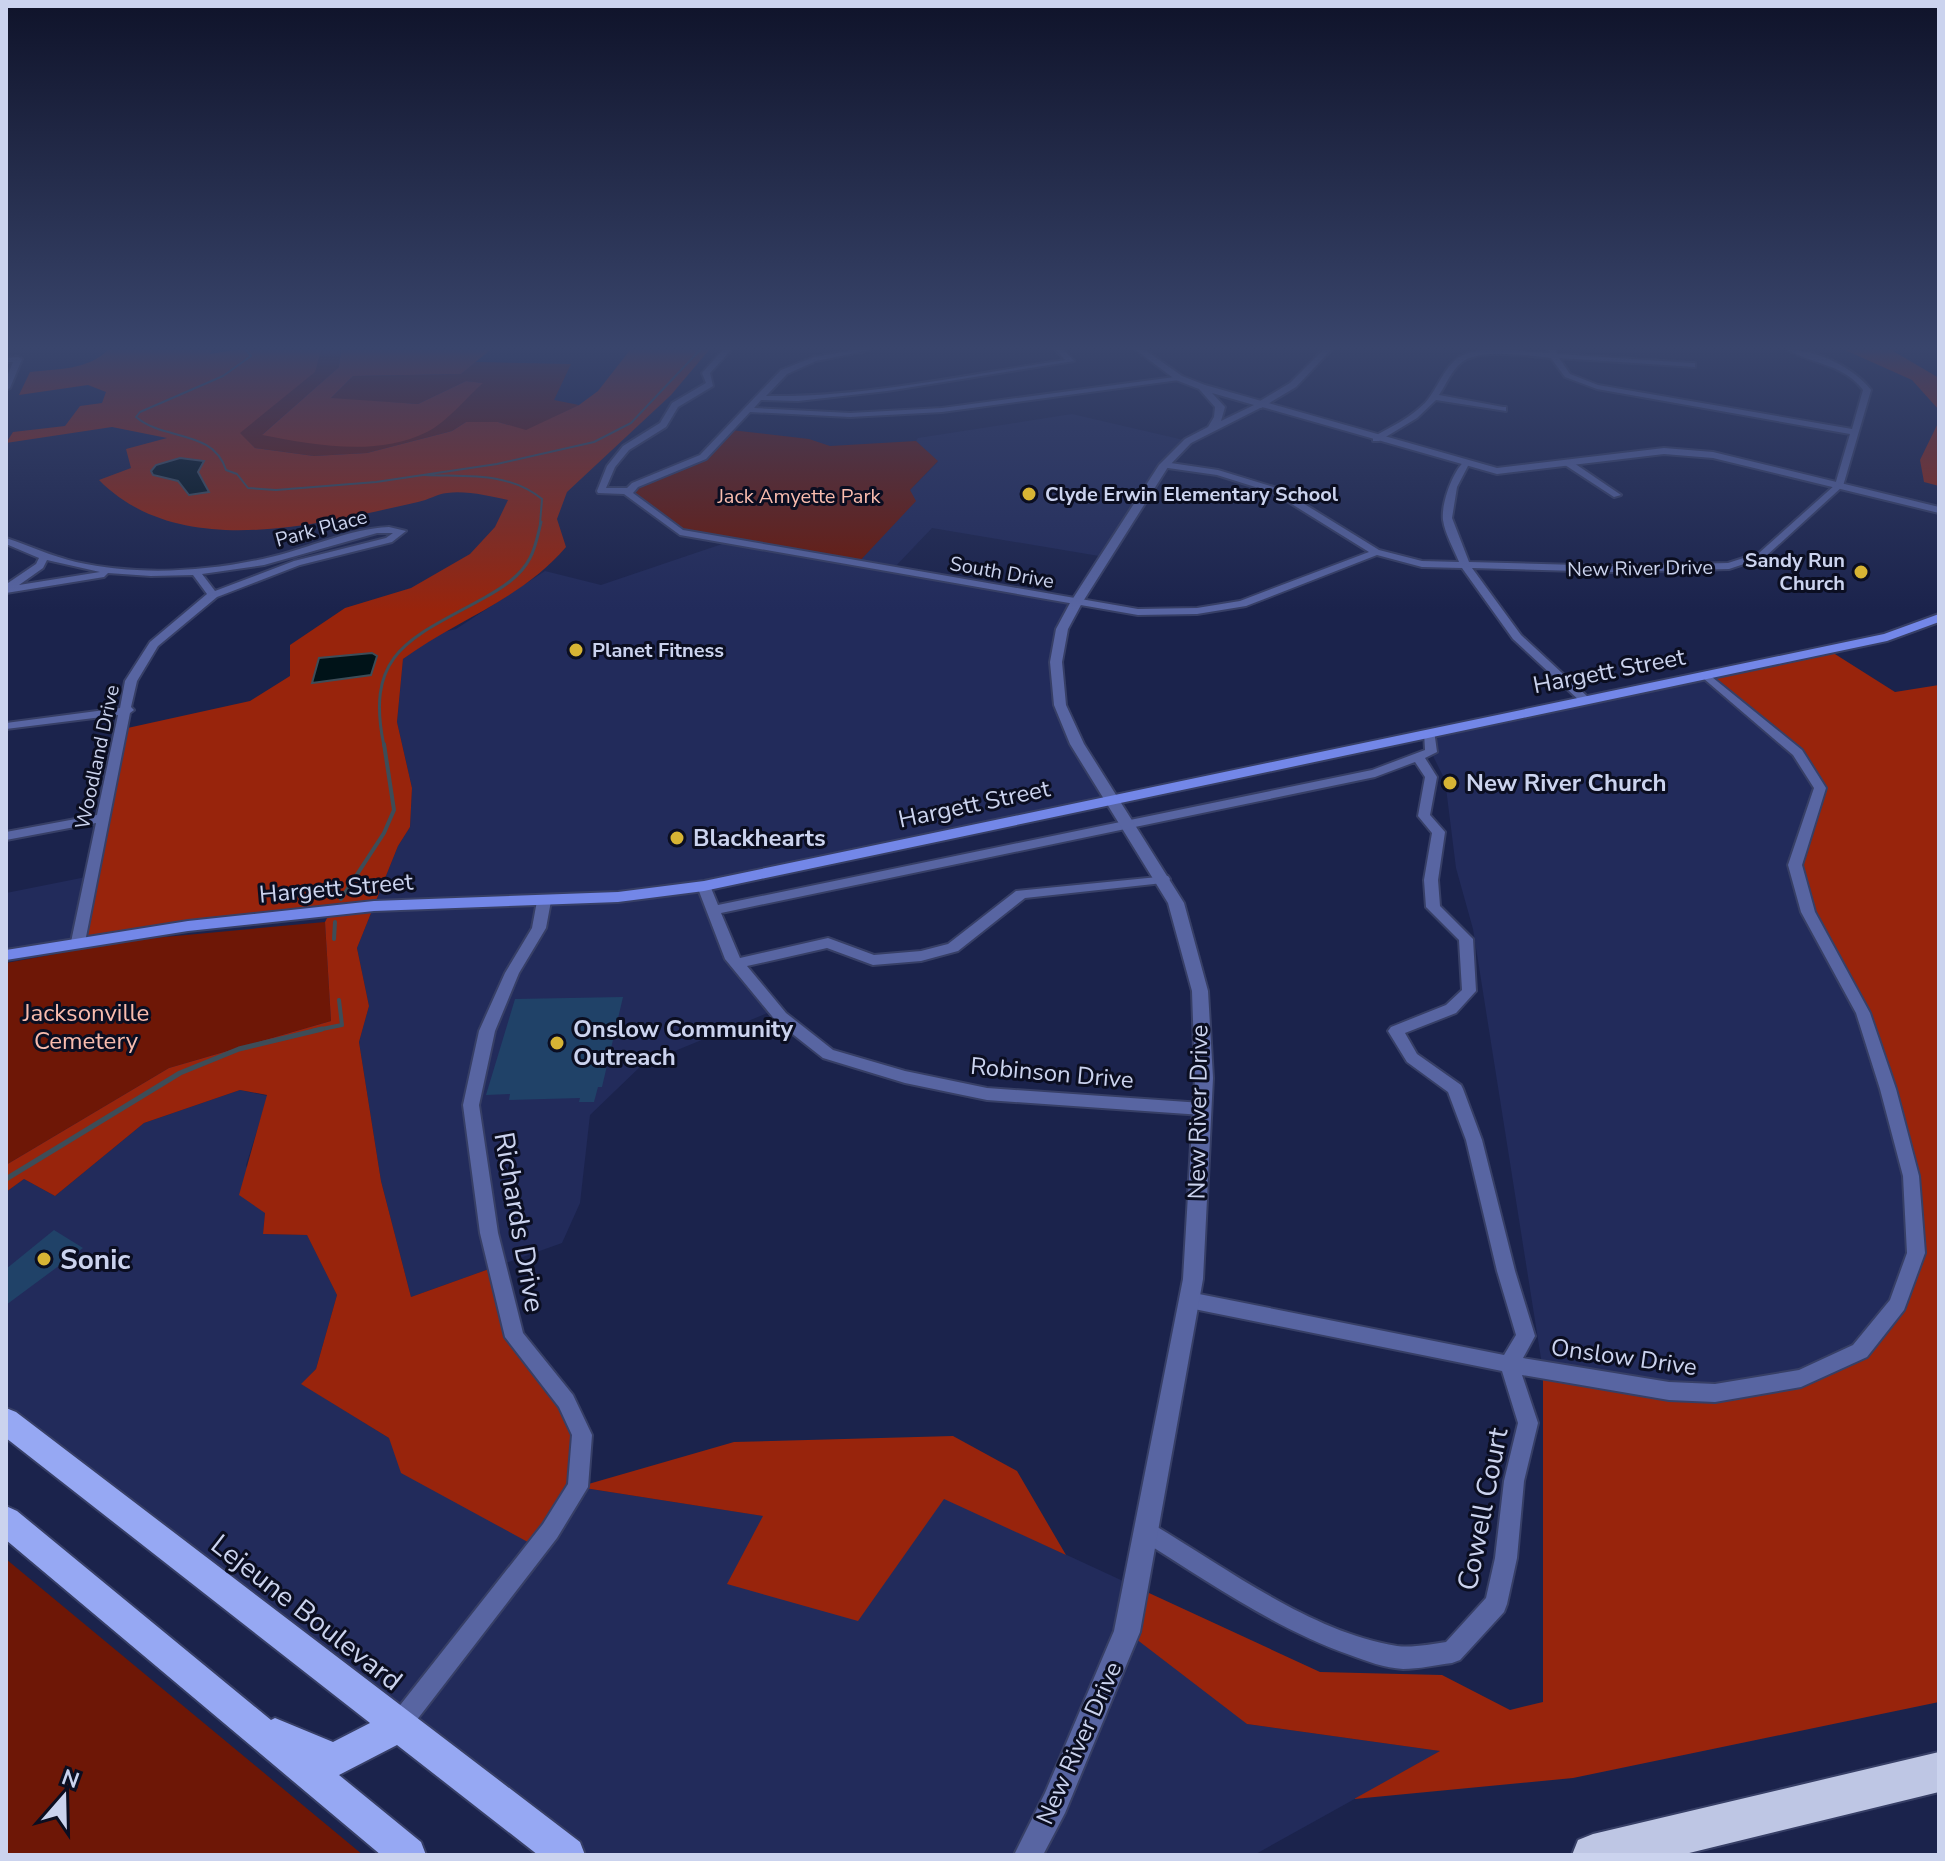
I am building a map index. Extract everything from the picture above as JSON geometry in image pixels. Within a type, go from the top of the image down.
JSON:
[{"type":"highway","points":[[1593,1855],[1939,1772]]},
{"type":"main road","name":"Hargett Street","points":[[6,955],[188,926],[374,906],[618,897],[704,886],[1111,798],[1707,676],[1887,637],[1938,619]]},
{"type":"main road","name":"Lejeune Boulevard","points":[[6,1421],[567,1855]]},
{"type":"main road","points":[[6,1521],[408,1855]]},
{"type":"main road","points":[[257,1727],[335,1760],[398,1726]]},
{"type":"street","name":"South Drive","points":[[644,437],[626,448],[611,466],[601,491],[629,492],[680,532],[1076,603],[1138,612],[1197,611],[1242,604],[1376,552]]},
{"type":"street","points":[[629,492],[635,485],[703,457],[723,437]]},
{"type":"street","name":"New River Drive","points":[[1028,1855],[1055,1803],[1127,1632],[1189,1300],[1202,1109],[1200,991],[1176,903],[1078,745],[1057,693],[1056,662],[1062,629],[1076,603],[1164,465],[1196,437]]},
{"type":"street","points":[[1368,437],[1497,471],[1681,452],[1713,455],[1939,510]]},
{"type":"street","points":[[1376,439],[1380,437]]},
{"type":"street","points":[[1839,486],[1853,437]]},
{"type":"street","points":[[1568,463],[1617,495]]},
{"type":"street","points":[[1465,464],[1453,487],[1447,518],[1466,567],[1517,637],[1585,700]]},
{"type":"street","name":"New River Drive","points":[[1164,465],[1218,473],[1277,491],[1376,552],[1422,564],[1466,567],[1729,566],[1762,555],[1839,486]]},
{"type":"street","name":"Park Place","points":[[196,572],[268,562],[376,531],[401,531],[389,540],[297,563],[213,595]]},
{"type":"street","points":[[6,541],[44,557],[114,573]]},
{"type":"street","points":[[6,589],[29,575],[44,557]]},
{"type":"street","points":[[6,589],[114,573],[196,572],[213,595]]},
{"type":"street","name":"Woodland Drive","points":[[78,942],[128,710],[131,681],[154,644],[213,595]]},
{"type":"street","name":"Onslow Drive","points":[[1189,1300],[1509,1364],[1669,1391],[1715,1393],[1801,1378],[1860,1351],[1898,1304],[1916,1253],[1911,1176],[1888,1089],[1863,1013],[1808,912],[1795,865],[1820,788],[1798,753],[1707,676]]},
{"type":"street","points":[[6,726],[128,710]]},
{"type":"street","points":[[713,910],[1375,773],[1431,752],[1430,732]]},
{"type":"street","points":[[1418,757],[1431,777],[1424,816],[1439,832],[1431,880],[1433,907],[1466,939],[1469,991],[1451,1009],[1396,1031],[1412,1058],[1455,1089],[1474,1140],[1506,1271],[1526,1336],[1509,1364]]},
{"type":"street","points":[[6,836],[103,818]]},
{"type":"street","points":[[736,964],[828,943],[873,960],[921,956],[953,948],[1021,894],[1163,879]]},
{"type":"street","name":"Robinson Drive","points":[[704,886],[736,964],[781,1017],[828,1054],[905,1077],[987,1094],[1202,1109]]},
{"type":"street","name":"Richards Drive","points":[[398,1726],[550,1531],[578,1487],[582,1435],[566,1401],[514,1337],[489,1233],[471,1105],[487,1031],[512,973],[539,928],[544,901]]},
{"type":"street","name":"Cowell Court","points":[[1147,1532],[1259,1600],[1345,1642],[1400,1657],[1452,1652],[1496,1604],[1506,1558],[1514,1481],[1528,1423],[1509,1364]]},
{"type":"shaded area","points":[[10,437],[47,437],[6,443]]},
{"type":"shaded area","points":[[161,437],[244,437],[255,448],[314,456],[367,453],[429,437],[626,437],[567,492],[557,519],[566,547],[549,565],[509,595],[403,659],[397,722],[412,788],[410,827],[398,846],[357,948],[369,1006],[359,1042],[381,1181],[411,1297],[503,1264],[514,1337],[582,1435],[578,1487],[537,1547],[401,1473],[389,1438],[301,1384],[316,1369],[337,1295],[307,1235],[263,1234],[265,1213],[239,1195],[267,1095],[240,1090],[144,1123],[55,1196],[24,1179],[6,1192],[6,1165],[169,1068],[331,1021],[325,922],[330,912],[78,942],[123,729],[250,701],[290,676],[290,645],[345,608],[411,588],[470,554],[495,527],[508,500],[454,492],[294,526],[251,530],[209,529],[169,521],[132,505],[99,480],[131,468],[126,449],[167,438]]},
{"type":"shaded area","points":[[273,437],[415,437],[367,447]]},
{"type":"shaded area","points":[[1170,437],[1188,441],[1176,451],[1105,557],[932,528],[892,570],[1076,603],[1062,629],[1057,693],[1111,798],[704,885],[730,956],[775,1010],[643,1064],[590,1115],[580,1203],[562,1243],[411,1297],[381,1181],[359,1042],[369,1006],[357,948],[398,846],[410,827],[412,788],[397,722],[403,659],[436,634],[456,629],[545,571],[601,585],[728,542],[910,490],[938,462],[916,441],[918,438]]},
{"type":"shaded area","points":[[1931,437],[1939,437],[1939,486],[1924,482],[1920,460]]},
{"type":"shaded area","points":[[180,458],[204,461],[198,472],[209,492],[189,495],[178,481],[153,475],[151,471],[156,465]]},
{"type":"shaded area","points":[[1827,649],[1895,692],[1939,685],[1939,1702],[1573,1778],[1354,1799],[1440,1751],[1247,1724],[1127,1632],[1136,1587],[1320,1672],[1442,1675],[1510,1710],[1543,1702],[1543,1371],[1669,1391],[1746,1388],[1860,1351],[1898,1304],[1916,1253],[1911,1176],[1863,1013],[1808,912],[1795,865],[1820,788],[1811,770],[1707,676]]},
{"type":"shaded area","points":[[372,653],[377,656],[371,675],[312,683],[319,658]]},
{"type":"shaded area","points":[[1707,676],[1811,770],[1863,1013],[1910,1172],[1916,1253],[1898,1304],[1860,1351],[1801,1378],[1715,1393],[1543,1371],[1473,929],[1456,868],[1445,780],[1431,752],[1430,732]]},
{"type":"shaded area","points":[[91,876],[78,942],[6,955],[6,893]]},
{"type":"shaded area","points":[[240,1090],[268,1096],[246,1165],[265,1213],[263,1234],[307,1235],[337,1295],[316,1369],[302,1384],[389,1438],[578,1487],[764,1516],[944,1498],[1136,1587],[1247,1724],[1441,1751],[1254,1855],[567,1855],[6,1421],[6,1192],[24,1179],[55,1196],[144,1123]]},
{"type":"shaded area","points":[[953,1436],[1017,1471],[1066,1555],[944,1499],[858,1621],[727,1584],[763,1516],[578,1487],[734,1442]]},
{"type":"green space","points":[[243,437],[429,437],[367,453],[314,456],[255,448]]},
{"type":"green space","name":"Jack Amyette Park","points":[[724,437],[790,437],[830,446],[916,441],[938,461],[910,490],[916,501],[856,565],[680,532],[628,493],[635,485],[703,457]]},
{"type":"green space","name":"Jacksonville Cemetery","points":[[325,922],[331,1021],[169,1068],[6,1165],[6,963],[132,940]]},
{"type":"green space","points":[[6,1559],[363,1855],[6,1855]]},
{"type":"building","name":"Onslow Community Outreach","points":[[623,997],[602,1087],[598,1087],[594,1102],[579,1102],[580,1098],[509,1100],[510,1094],[486,1095],[515,999]]},
{"type":"building","name":"Sonic","points":[[54,1230],[83,1248],[6,1305],[6,1269]]},
{"type":"waterway","points":[[182,437],[210,448],[220,457],[226,470],[237,474],[248,488],[276,490],[376,482],[497,464],[594,442],[604,437]]},
{"type":"waterway","points":[[424,475],[486,477],[515,484],[542,499],[540,524]]},
{"type":"waterway","points":[[384,746],[381,688],[388,668],[415,637],[498,590],[516,576],[532,554],[541,522]]},
{"type":"waterway","points":[[341,899],[384,833],[394,810],[384,744]]},
{"type":"waterway","points":[[334,939],[335,922]]},
{"type":"waterway","points":[[322,1029],[342,1025],[339,1000]]},
{"type":"waterway","points":[[6,1179],[180,1073],[239,1049],[322,1029]]},
{"type":"waterway","points":[[312,1031],[322,1029]]},
{"type":"place","name":"Clyde Erwin Elementary School","points":[[1029,494]]},
{"type":"place","name":"Sandy Run Church","points":[[1861,572]]},
{"type":"place","name":"Planet Fitness","points":[[576,650]]},
{"type":"place","name":"New River Church","points":[[1450,783]]},
{"type":"place","name":"Blackhearts","points":[[677,838]]},
{"type":"place","name":"Onslow Community Outreach","points":[[557,1043]]},
{"type":"place","name":"Sonic","points":[[44,1259]]}]
